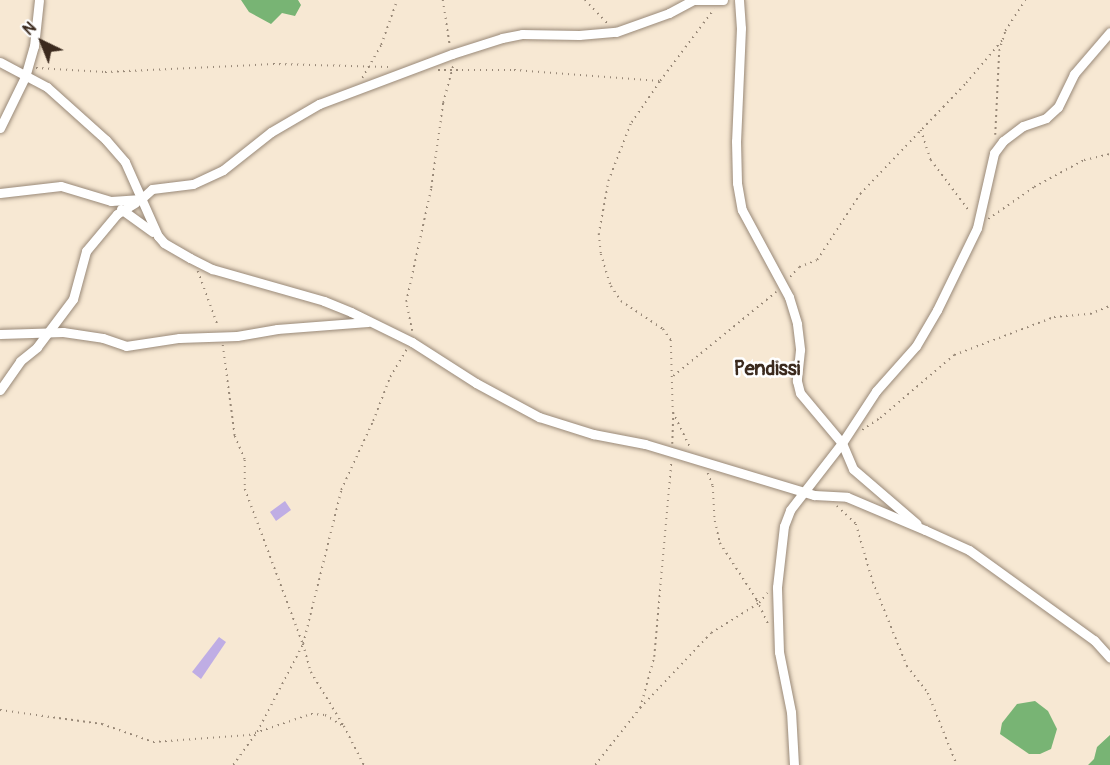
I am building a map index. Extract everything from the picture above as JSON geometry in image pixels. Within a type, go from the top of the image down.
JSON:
[{"type":"street","points":[[0,128],[26,72],[41,0]]},
{"type":"street","points":[[0,390],[20,362],[37,347],[73,299],[86,251],[123,210],[141,200],[152,189],[193,184],[223,170],[271,132],[319,104],[452,54],[522,34],[579,35],[616,32],[669,13],[693,0],[721,1]]},
{"type":"street","points":[[739,0],[741,28],[736,141],[737,183],[746,220],[782,286],[797,324],[800,350],[797,381],[800,393],[842,443],[853,469],[925,530]]},
{"type":"street","points":[[794,765],[791,712],[779,652],[777,587],[784,526],[790,510],[842,443],[876,391],[916,346],[937,310],[977,228],[994,153],[1003,141],[1023,126],[1046,118],[1058,107],[1074,74],[1110,32]]},
{"type":"street","points":[[0,62],[26,72],[47,87],[106,140],[125,162],[158,236]]},
{"type":"street","points":[[0,193],[61,186],[124,202],[141,200]]},
{"type":"street","points":[[103,198],[123,210],[164,243],[190,258],[212,269],[324,301],[371,322],[411,342],[476,383],[539,417],[593,434],[672,453],[802,492],[847,497],[969,550],[1094,640],[1110,658]]},
{"type":"street","points":[[0,334],[48,332],[103,338],[126,346],[179,338],[371,322]]},
{"type":"path","points":[[355,89],[381,45],[396,0]]},
{"type":"path","points":[[233,765],[257,732],[303,644],[341,490],[373,421],[390,377],[411,342],[406,302],[431,188],[443,103],[453,72],[443,0]]},
{"type":"path","points":[[585,0],[616,32]]},
{"type":"path","points":[[673,375],[782,286],[799,267],[817,260],[860,194],[966,83],[1003,39],[1025,0]]},
{"type":"path","points":[[640,708],[654,657],[672,453],[671,340],[663,330],[621,301],[611,286],[601,254],[599,234],[609,180],[631,124],[660,81],[721,1]]},
{"type":"path","points":[[994,153],[996,80],[1003,39]]},
{"type":"path","points":[[26,72],[105,72],[273,64],[390,67]]},
{"type":"path","points":[[432,70],[453,72],[514,70],[660,81]]},
{"type":"path","points":[[921,129],[931,160],[970,212],[977,228],[1035,187],[1084,160],[1110,154]]},
{"type":"path","points":[[190,258],[198,272],[222,336],[235,436],[245,460],[245,489],[303,644],[310,672],[344,726],[364,765]]},
{"type":"path","points":[[861,431],[880,418],[954,355],[1054,317],[1090,314],[1110,306]]},
{"type":"path","points":[[673,412],[681,432],[711,477],[715,521],[720,543],[759,603],[771,633]]},
{"type":"path","points":[[825,496],[856,524],[873,582],[907,666],[928,693],[957,765]]},
{"type":"path","points":[[595,765],[640,708],[711,633],[759,603],[771,586]]},
{"type":"path","points":[[0,710],[102,724],[153,742],[249,735],[311,714],[325,716],[344,726]]},
{"type":"green space","points":[[241,0],[298,0],[301,5],[295,16],[282,13],[271,24],[249,12]]},
{"type":"green space","points":[[1035,701],[1048,711],[1057,729],[1051,749],[1040,754],[1029,754],[1000,734],[1002,723],[1017,704]]},
{"type":"green space","points":[[1110,735],[1110,765],[1088,765],[1094,759],[1097,747]]},
{"type":"building","points":[[285,501],[291,510],[276,521],[270,512]]},
{"type":"building","points":[[219,637],[226,642],[201,679],[192,672]]},
{"type":"district","name":"Pendissi","points":[[767,368]]}]
